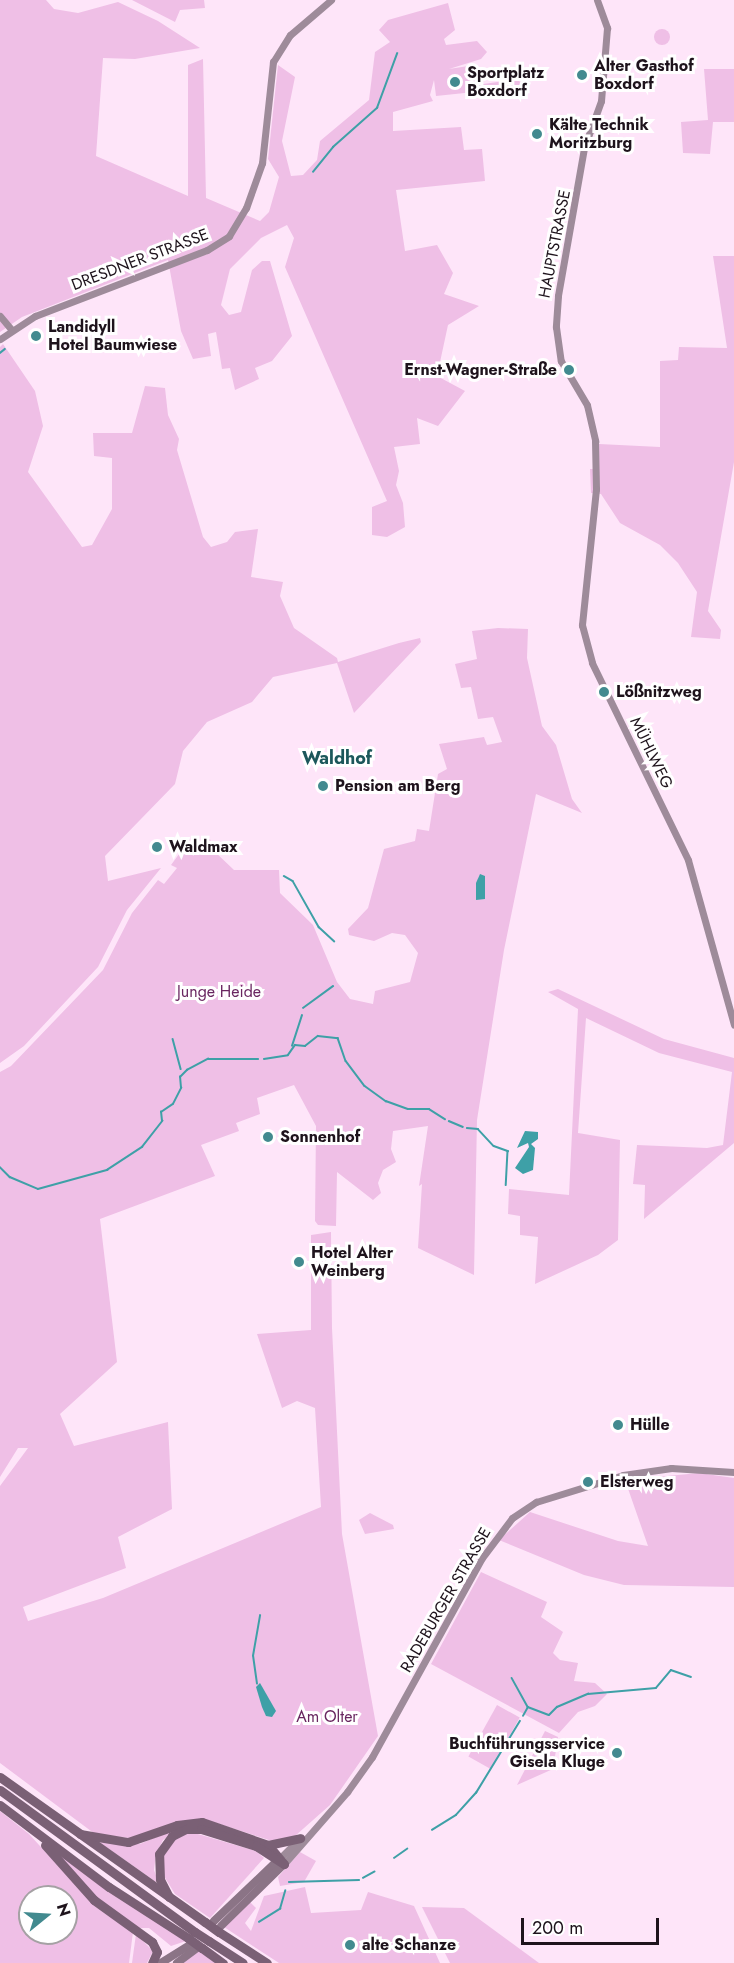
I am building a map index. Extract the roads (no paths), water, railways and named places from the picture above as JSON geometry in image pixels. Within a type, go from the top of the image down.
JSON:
[{"type":"highway","points":[[0,1777],[73,1832],[170,1899],[215,1925],[267,1963]]},
{"type":"highway","points":[[0,1790],[224,1963]]},
{"type":"highway","points":[[0,1805],[29,1828],[197,1942],[243,1963]]},
{"type":"highway","points":[[73,1832],[128,1842],[193,1821],[268,1845],[300,1838]]},
{"type":"highway","points":[[29,1828],[88,1894],[156,1948],[152,1963]]},
{"type":"highway","points":[[170,1899],[160,1879],[159,1854],[172,1836],[186,1829],[201,1829],[246,1842],[281,1860]]},
{"type":"highway","points":[[268,1845],[281,1860]]},
{"type":"main road","name":"DRESDNER STRASSE","points":[[0,339],[11,329],[77,298],[207,250],[229,236],[246,208],[262,163],[273,62],[290,35],[331,0]]},
{"type":"main road","name":"HAUPTSTRASSE","points":[[596,489],[592,420],[561,361],[556,327],[586,140],[601,101],[607,28],[597,0]]},
{"type":"main road","points":[[0,316],[11,329]]},
{"type":"main road","name":"MÜHLWEG","points":[[596,489],[581,603],[585,646],[688,860],[734,1025]]},
{"type":"main road","name":"RADEBURGER STRASSE","points":[[215,1925],[314,1828],[347,1792],[372,1757],[483,1558],[512,1518],[536,1502],[627,1474],[671,1468],[734,1472]]},
{"type":"main road","name":"RADEBURGER STRASSE","points":[[281,1860],[300,1838],[314,1828]]},
{"type":"main road","points":[[161,1963],[197,1942]]},
{"type":"main road","points":[[177,1963],[197,1942]]},
{"type":"water","points":[[480,874],[485,876],[485,899],[476,900],[476,883]]},
{"type":"water","points":[[525,1131],[538,1132],[538,1139],[531,1144],[535,1148],[533,1170],[523,1174],[515,1168],[529,1147],[528,1143],[517,1148]]},
{"type":"water","points":[[260,1683],[276,1711],[272,1717],[266,1716],[262,1707],[256,1687]]},
{"type":"waterway","points":[[313,172],[333,147],[377,108],[397,54]]},
{"type":"waterway","points":[[0,353],[5,349]]},
{"type":"waterway","points":[[284,876],[293,881],[319,927],[334,941]]},
{"type":"waterway","points":[[303,1008],[333,986]]},
{"type":"waterway","points":[[292,1046],[302,1016]]},
{"type":"waterway","points":[[264,1059],[288,1055],[295,1045],[305,1046],[318,1036],[338,1038],[346,1061],[365,1086],[386,1101],[408,1109],[429,1109],[445,1119]]},
{"type":"waterway","points":[[173,1039],[181,1069]]},
{"type":"waterway","points":[[0,1167],[10,1177],[38,1189],[107,1170],[142,1147],[162,1121],[161,1112],[173,1104],[181,1088],[180,1077],[187,1070],[208,1059],[258,1059]]},
{"type":"waterway","points":[[449,1121],[463,1127]]},
{"type":"waterway","points":[[467,1128],[478,1129],[494,1146],[508,1151],[506,1185]]},
{"type":"waterway","points":[[257,1684],[253,1656],[260,1616]]},
{"type":"waterway","points":[[523,1716],[528,1707],[549,1715],[557,1707],[588,1694],[656,1688],[671,1670],[691,1677]]},
{"type":"waterway","points":[[512,1678],[528,1707]]},
{"type":"waterway","points":[[432,1830],[456,1815],[476,1793],[520,1721]]},
{"type":"waterway","points":[[394,1858],[407,1849]]},
{"type":"waterway","points":[[363,1878],[374,1872]]},
{"type":"waterway","points":[[289,1882],[359,1880]]},
{"type":"waterway","points":[[259,1922],[280,1909],[285,1891]]},
{"type":"place","name":"Alter Gasthof Boxdorf","points":[[582,75]]},
{"type":"place","name":"Sportplatz Boxdorf","points":[[455,82]]},
{"type":"place","name":"Kälte Technik Moritzburg","points":[[537,134]]},
{"type":"place","name":"Landidyll Hotel Baumwiese","points":[[36,336]]},
{"type":"place","name":"Ernst-Wagner-Straße","points":[[569,370]]},
{"type":"place","name":"Lößnitzweg","points":[[604,692]]},
{"type":"place","name":"Pension am Berg","points":[[323,786]]},
{"type":"place","name":"Waldmax","points":[[157,847]]},
{"type":"place","name":"Sonnenhof","points":[[268,1137]]},
{"type":"place","name":"Hotel Alter Weinberg","points":[[299,1262]]},
{"type":"place","name":"Hülle","points":[[618,1425]]},
{"type":"place","name":"Elsterweg","points":[[588,1482]]},
{"type":"place","name":"Buchführungsservice Gisela Kluge","points":[[617,1753]]},
{"type":"place","name":"alte Schanze","points":[[350,1945]]},
{"type":"district","name":"Waldhof","points":[[337,758]]},
{"type":"park label","name":"Junge Heide","points":[[219,992]]},
{"type":"park label","name":"Am Olter","points":[[327,1717]]}]
